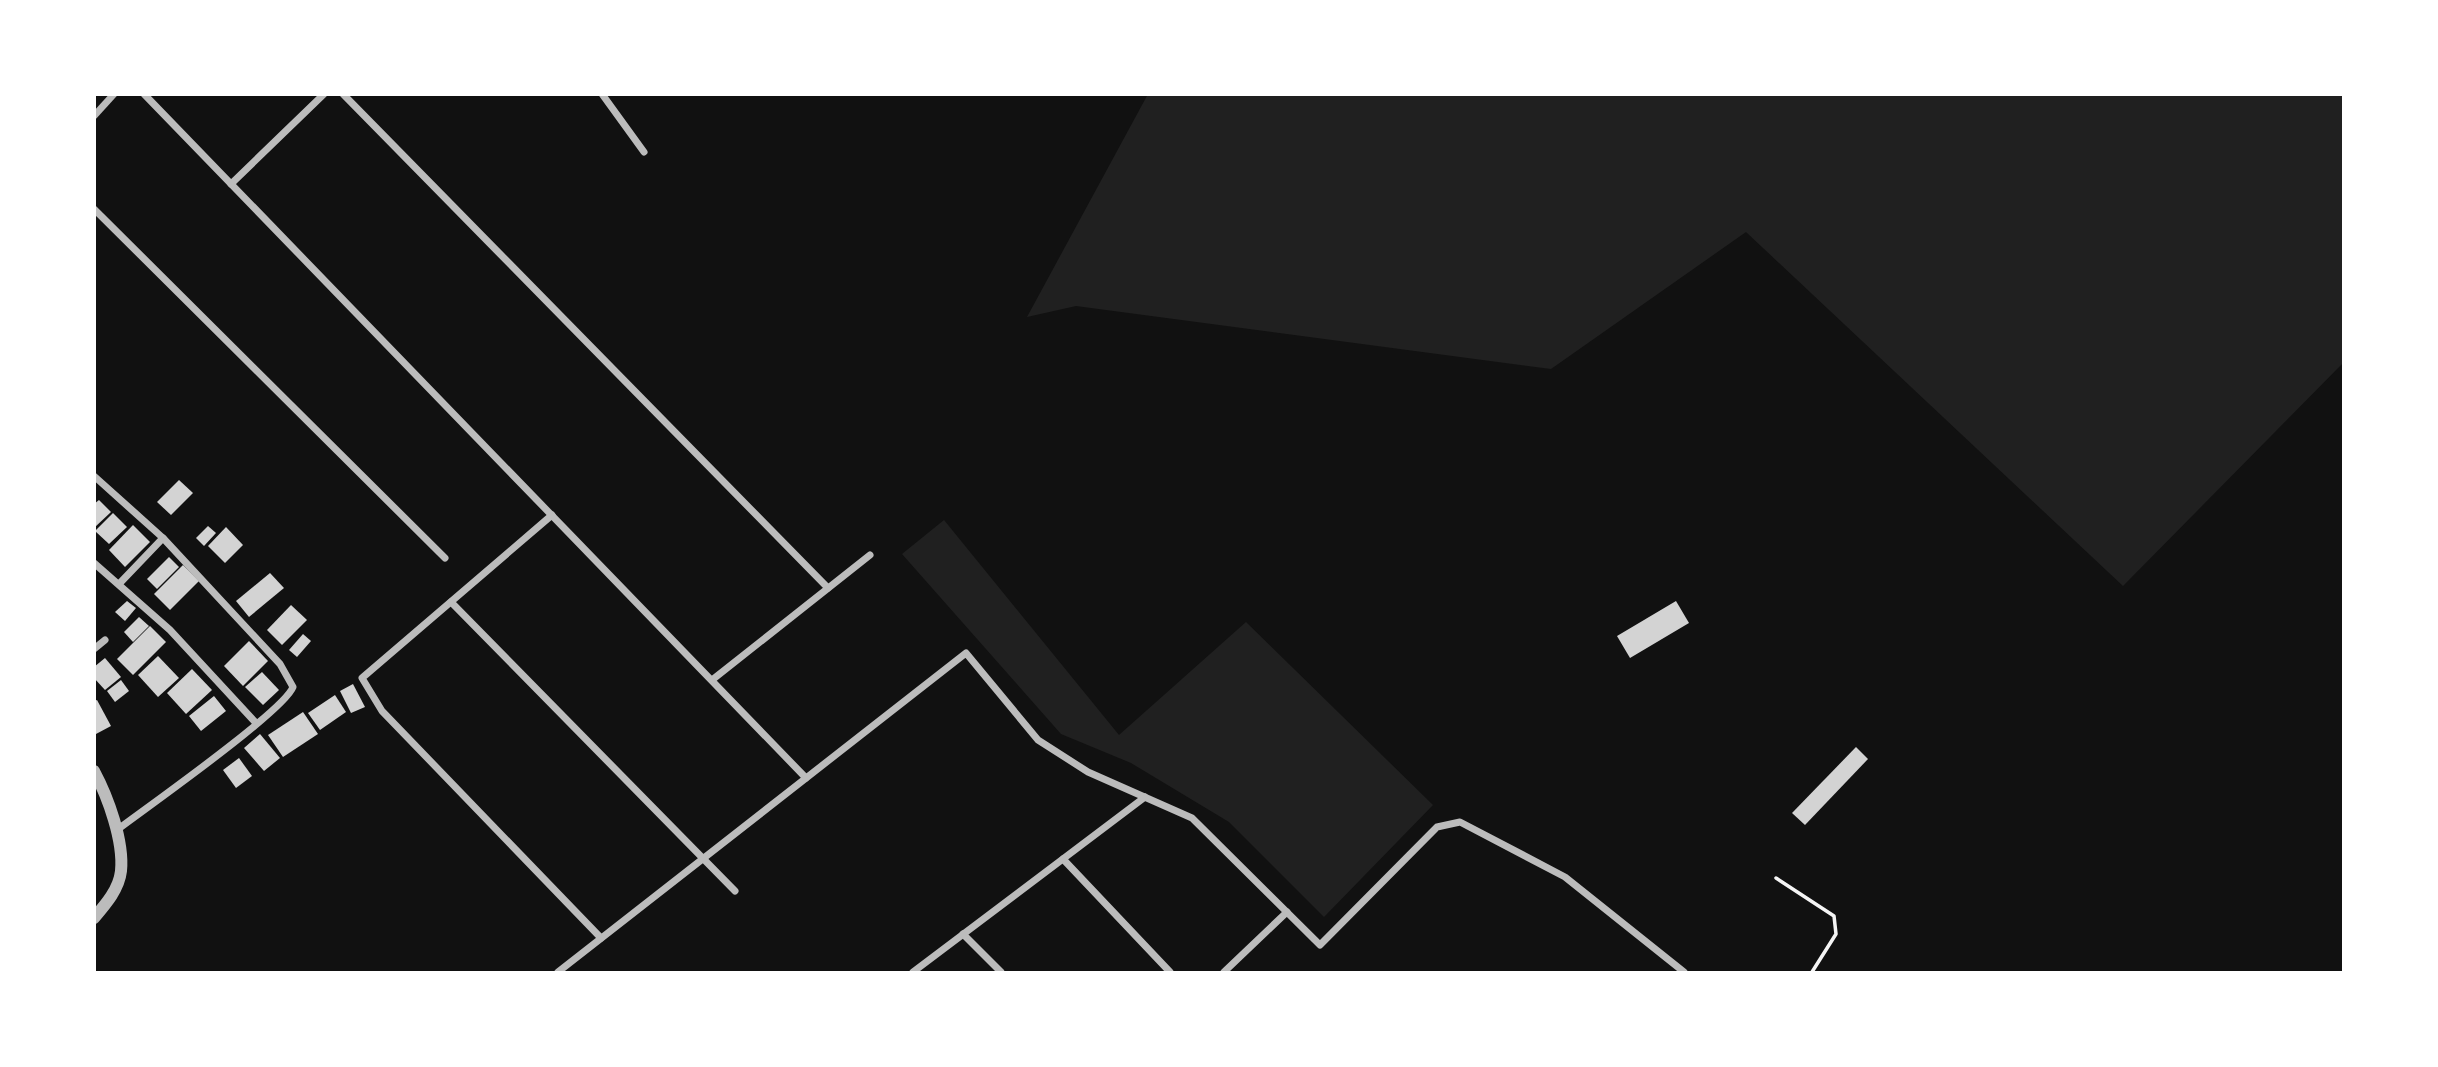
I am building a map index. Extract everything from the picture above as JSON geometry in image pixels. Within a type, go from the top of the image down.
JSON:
[{"type":"street","points":[[94,116],[114,94]]},
{"type":"street","points":[[144,94],[806,778]]},
{"type":"street","points":[[231,184],[324,94]]},
{"type":"street","points":[[343,94],[828,588]]},
{"type":"street","points":[[602,94],[644,152]]},
{"type":"street","points":[[94,209],[445,558]]},
{"type":"street","points":[[94,476],[163,538],[280,664],[292,687],[290,695],[257,723],[117,830]]},
{"type":"street","points":[[552,515],[362,678],[382,711],[601,938]]},
{"type":"street","points":[[119,584],[163,538]]},
{"type":"street","points":[[712,680],[870,555]]},
{"type":"street","points":[[94,563],[170,631],[257,723]]},
{"type":"street","points":[[451,602],[735,891]]},
{"type":"street","points":[[94,649],[105,640]]},
{"type":"street","points":[[558,972],[966,653],[1038,740],[1088,772],[1192,818],[1320,945],[1437,827],[1461,822],[1565,877],[1684,972]]},
{"type":"street","points":[[94,918],[108,902],[121,872],[117,830],[95,775]]},
{"type":"street","points":[[913,972],[1145,797]]},
{"type":"street","points":[[1063,859],[1170,972]]},
{"type":"street","points":[[1224,972],[1287,912]]},
{"type":"street","points":[[963,934],[1001,972]]},
{"type":"path","points":[[1776,878],[1834,916],[1836,934],[1812,972]]},
{"type":"shaded area","points":[[1148,94],[2343,95],[2343,363],[2123,586],[1746,232],[1551,369],[1076,306],[1027,317]]},
{"type":"shaded area","points":[[944,520],[1119,735],[1246,622],[1433,805],[1324,917],[1229,822],[1131,763],[1061,734],[902,554]]},
{"type":"building","points":[[179,480],[193,493],[171,515],[157,502]]},
{"type":"building","points":[[99,500],[111,512],[94,528],[94,504]]},
{"type":"building","points":[[113,513],[127,527],[109,544],[95,531]]},
{"type":"building","points":[[133,525],[150,542],[125,567],[109,550]]},
{"type":"building","points":[[208,526],[216,533],[204,546],[196,538]]},
{"type":"building","points":[[226,527],[243,545],[225,563],[208,546]]},
{"type":"building","points":[[169,557],[179,567],[157,589],[147,579]]},
{"type":"building","points":[[183,565],[199,581],[170,610],[154,594]]},
{"type":"building","points":[[270,573],[284,588],[249,617],[236,601]]},
{"type":"building","points":[[127,601],[136,608],[125,621],[115,612]]},
{"type":"building","points":[[1676,601],[1689,623],[1630,658],[1617,636]]},
{"type":"building","points":[[291,605],[307,620],[282,645],[267,630]]},
{"type":"building","points":[[139,617],[149,626],[133,642],[124,632]]},
{"type":"building","points":[[150,626],[166,642],[133,675],[117,659]]},
{"type":"building","points":[[303,634],[311,641],[297,657],[289,650]]},
{"type":"building","points":[[249,641],[268,661],[243,686],[224,666]]},
{"type":"building","points":[[158,656],[179,678],[158,697],[138,675]]},
{"type":"building","points":[[105,658],[121,677],[105,690],[94,678],[94,667]]},
{"type":"building","points":[[192,669],[212,690],[186,714],[167,693]]},
{"type":"building","points":[[262,672],[279,690],[263,705],[245,687]]},
{"type":"building","points":[[121,680],[129,691],[115,702],[107,691]]},
{"type":"building","points":[[353,684],[365,707],[351,713],[340,691]]},
{"type":"building","points":[[335,695],[346,712],[320,730],[308,713]]},
{"type":"building","points":[[214,696],[226,711],[201,731],[189,716]]},
{"type":"building","points":[[97,700],[111,726],[96,734],[94,701]]},
{"type":"building","points":[[303,712],[318,734],[283,757],[268,735]]},
{"type":"building","points":[[260,734],[280,758],[264,771],[244,748]]},
{"type":"building","points":[[1856,747],[1868,759],[1805,825],[1792,813]]},
{"type":"building","points":[[239,758],[252,776],[236,788],[223,770]]}]
